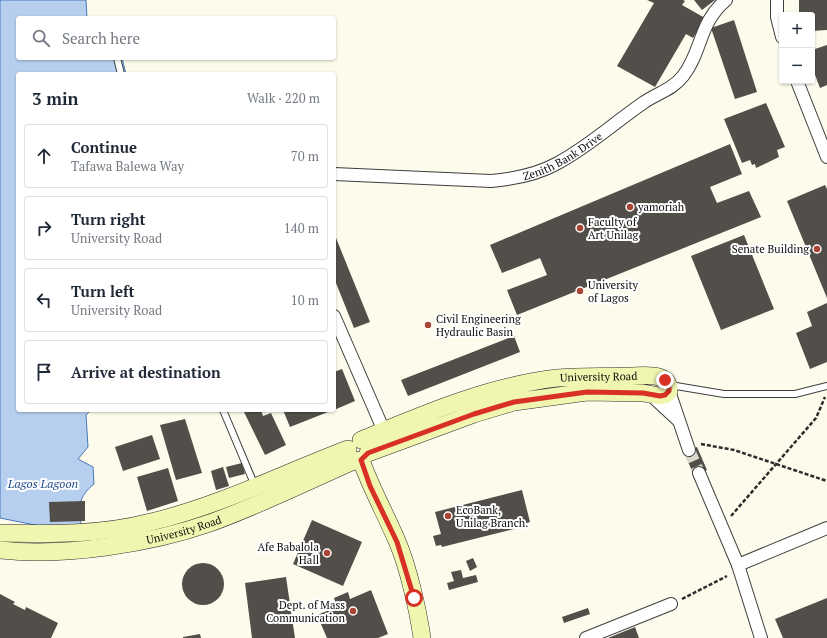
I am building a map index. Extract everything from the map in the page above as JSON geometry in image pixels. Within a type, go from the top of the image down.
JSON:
[{"type":"main road","name":"University Road","points":[[0,550],[57,552],[112,546],[209,523],[258,494],[358,452],[387,437],[487,392],[522,383],[557,378],[643,376],[659,377],[665,380],[669,388],[665,395],[652,396],[643,393],[587,392],[514,402],[387,437]]},
{"type":"main road","points":[[358,452],[370,486],[397,542],[414,598],[422,638]]},
{"type":"main road","name":"University Road","points":[[0,533],[75,534],[150,523],[236,496],[258,494]]},
{"type":"street","name":"Zenith Bank Drive","points":[[336,174],[491,181],[513,179],[535,173],[556,164],[645,101],[669,90],[683,75],[693,56],[704,26],[718,6],[726,0]]},
{"type":"street","points":[[777,0],[777,17],[779,25]]},
{"type":"street","points":[[798,84],[827,157]]},
{"type":"street","points":[[336,321],[387,437]]},
{"type":"street","points":[[669,388],[688,446]]},
{"type":"street","points":[[652,396],[680,422]]},
{"type":"street","points":[[699,473],[721,528],[738,564],[761,638]]},
{"type":"street","points":[[738,564],[827,528]]},
{"type":"street","points":[[586,638],[670,604]]},
{"type":"lane","points":[[118,60],[120,72]]},
{"type":"lane","points":[[669,388],[724,394],[795,394],[826,386]]},
{"type":"lane","points":[[224,412],[258,494]]},
{"type":"path","points":[[721,528],[816,418],[825,400],[826,386]]},
{"type":"path","points":[[688,446],[734,450],[777,463],[827,482]]},
{"type":"path","points":[[670,604],[728,575],[738,564]]},
{"type":"water","name":"Lagos Lagoon","points":[[0,0],[86,0],[87,16],[16,16],[16,60],[122,60],[126,72],[16,72],[16,412],[89,412],[86,415],[88,447],[78,459],[93,467],[94,484],[82,498],[80,507],[81,525],[60,530],[0,518]]},
{"type":"building","points":[[647,0],[683,0],[685,1],[682,5],[705,18],[693,38],[686,34],[655,87],[617,66],[654,3]]},
{"type":"building","points":[[694,0],[715,0],[702,10]]},
{"type":"building","points":[[799,0],[827,0],[827,30],[815,31],[815,12],[799,12]]},
{"type":"building","points":[[734,20],[757,92],[735,99],[711,28]]},
{"type":"building","points":[[827,45],[827,85],[820,88],[815,75],[815,49]]},
{"type":"building","points":[[766,103],[785,147],[777,150],[779,157],[756,168],[755,164],[752,165],[750,160],[742,163],[724,119]]},
{"type":"building","points":[[730,144],[742,174],[710,187],[717,203],[749,191],[761,217],[517,315],[507,290],[547,275],[540,258],[502,273],[490,245]]},
{"type":"building","name":"Senate Building","points":[[825,185],[827,189],[827,298],[787,201]]},
{"type":"building","points":[[744,235],[774,309],[721,330],[691,256]]},
{"type":"building","points":[[336,238],[370,322],[354,328],[336,283]]},
{"type":"building","points":[[827,303],[827,362],[810,369],[796,333],[812,326],[807,312]]},
{"type":"building","points":[[514,336],[520,352],[408,396],[401,380]]},
{"type":"building","points":[[342,369],[355,401],[336,409],[336,371]]},
{"type":"building","points":[[244,412],[262,412],[263,416],[271,413],[286,445],[265,455]]},
{"type":"building","points":[[284,412],[328,412],[290,427]]},
{"type":"building","points":[[185,419],[202,473],[176,480],[160,425]]},
{"type":"building","points":[[152,435],[160,459],[123,471],[115,447]]},
{"type":"building","points":[[697,447],[707,470],[694,476],[684,452]]},
{"type":"building","points":[[242,463],[245,474],[229,478],[226,467]]},
{"type":"building","points":[[223,467],[229,486],[216,490],[211,471]]},
{"type":"building","points":[[168,468],[178,501],[147,511],[137,477]]},
{"type":"building","points":[[522,490],[530,522],[521,525],[522,527],[442,547],[441,545],[436,546],[433,536],[441,534],[435,512]]},
{"type":"building","points":[[85,501],[85,521],[50,522],[49,502]]},
{"type":"building","name":"Afe Babalola Hall","points":[[312,520],[362,542],[343,586],[293,564]]},
{"type":"building","points":[[473,558],[477,567],[470,571],[466,561]]},
{"type":"building","points":[[199,563],[207,563],[218,569],[224,580],[224,588],[218,599],[207,605],[199,605],[188,599],[182,588],[182,580],[188,569]]},
{"type":"building","points":[[461,570],[463,578],[476,575],[478,582],[449,590],[447,583],[454,581],[451,572]]},
{"type":"building","points":[[286,577],[295,638],[252,638],[245,583]]},
{"type":"building","name":"Dept. of Mass Communication","points":[[371,590],[388,634],[378,638],[327,638],[317,615],[337,607],[334,598],[348,592],[350,599]]},
{"type":"building","points":[[0,594],[15,602],[13,604],[25,610],[26,607],[58,623],[51,638],[0,638]]},
{"type":"building","points":[[827,598],[827,638],[783,638],[775,619]]},
{"type":"building","points":[[588,608],[590,614],[564,623],[562,617]]},
{"type":"building","points":[[635,627],[639,638],[608,638]]},
{"type":"building","points":[[200,634],[201,638],[183,638],[183,637]]},
{"type":"tunnel","points":[[689,450],[699,473]]},
{"type":"place","name":"yamoriah","points":[[630,207]]},
{"type":"place","name":"Faculty of Art Unilag","points":[[580,228]]},
{"type":"place","name":"Senate Building","points":[[817,249]]},
{"type":"place","name":"University of Lagos","points":[[580,291]]},
{"type":"place","name":"Civil Engineering Hydraulic Basin","points":[[428,325]]},
{"type":"place","name":"EcoBank, Unilag Branch.","points":[[448,516]]},
{"type":"place","name":"Afe Babalola Hall","points":[[327,553]]},
{"type":"place","name":"Dept. of Mass Communication","points":[[353,611]]},
{"type":"route","points":[[414,598],[397,542],[370,486],[361,460],[368,453],[474,414],[514,402],[587,392],[643,393],[652,396],[660,396],[665,395],[669,391],[669,385],[665,380]]}]
